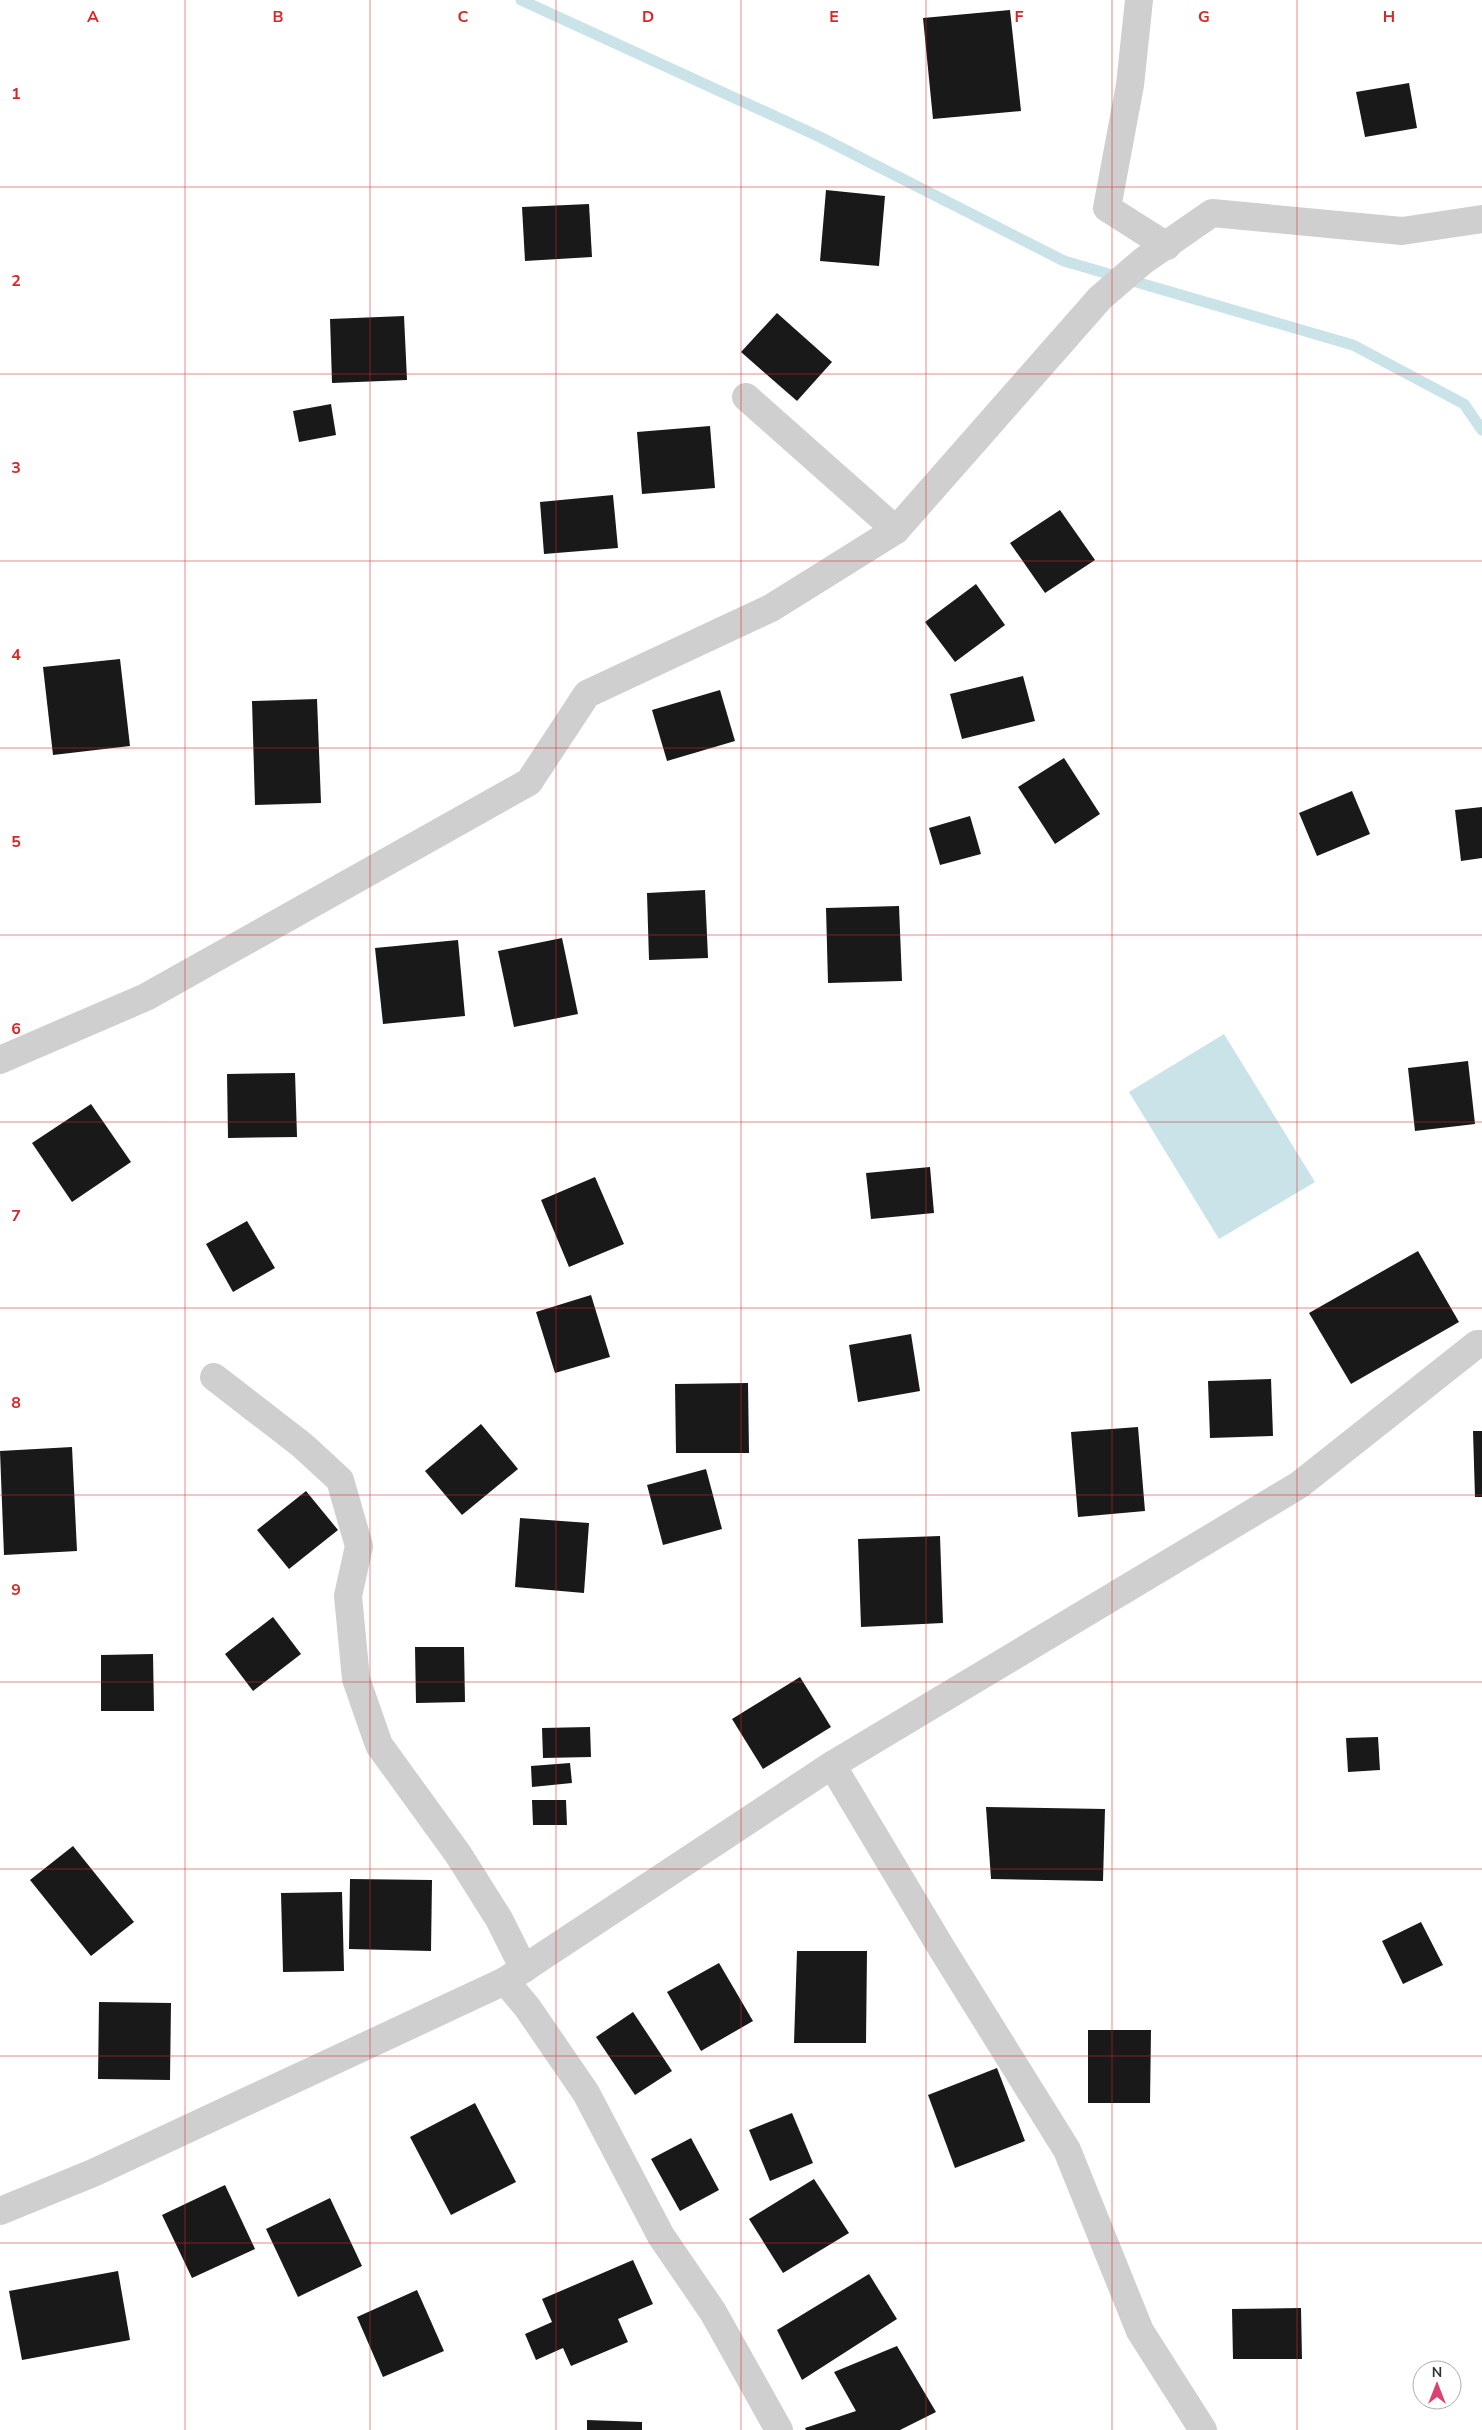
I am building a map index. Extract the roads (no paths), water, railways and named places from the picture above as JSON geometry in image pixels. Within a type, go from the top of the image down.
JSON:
[{"type":"street","points":[[1139,0],[1130,85],[1107,208],[1167,246]]},
{"type":"street","points":[[0,1060],[146,997],[529,782],[587,694],[771,608],[896,530],[1100,298],[1143,260],[1167,246],[1212,213],[1402,231],[1482,219]]},
{"type":"street","points":[[746,397],[896,530]]},
{"type":"street","points":[[0,2211],[93,2174],[514,1975],[832,1765],[1299,1485],[1477,1344],[1482,1344]]},
{"type":"street","points":[[214,1377],[302,1446],[340,1480],[359,1546],[348,1596],[356,1679],[379,1745],[458,1854],[499,1919],[514,1975],[527,2007],[586,2093],[661,2236],[713,2312],[779,2430]]},
{"type":"street","points":[[832,1765],[942,1949],[1067,2150],[1140,2331],[1203,2430]]},
{"type":"water","points":[[1224,1034],[1315,1182],[1219,1239],[1129,1092]]},
{"type":"waterway","points":[[521,0],[820,137],[1064,261],[1353,345],[1464,404],[1482,430]]}]
